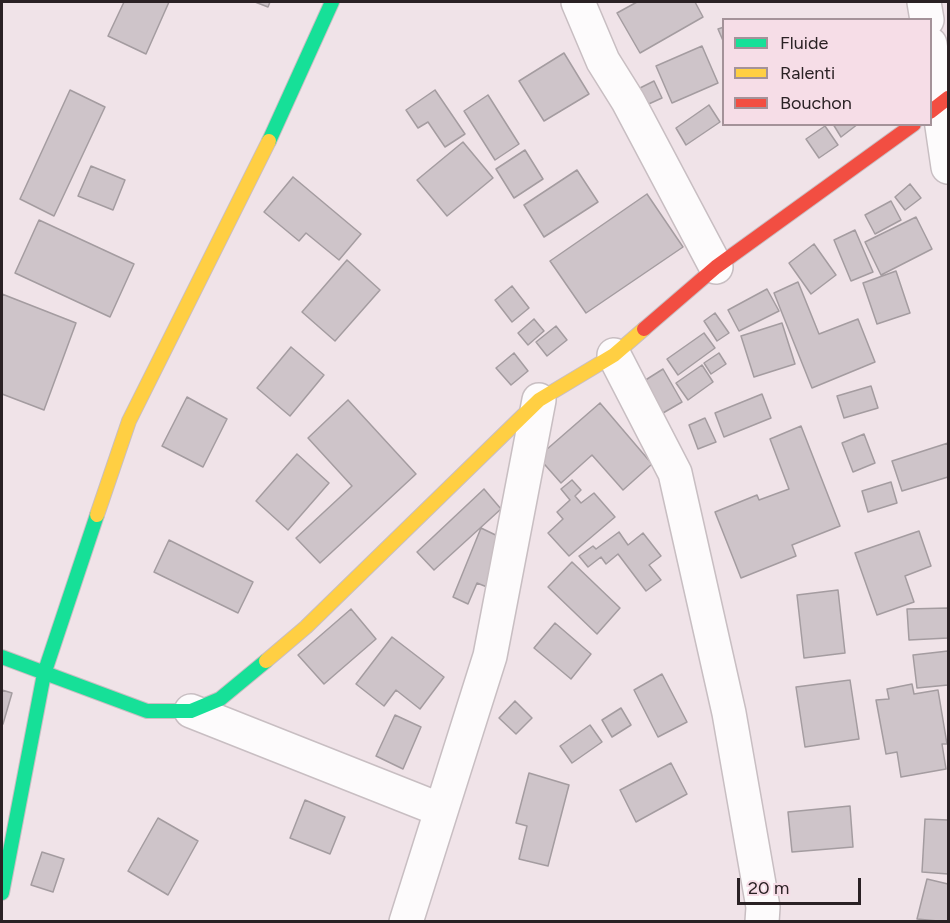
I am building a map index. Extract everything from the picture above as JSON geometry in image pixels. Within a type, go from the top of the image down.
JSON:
[{"type":"street","points":[[2,893],[44,674],[129,421],[262,156],[332,2]]},
{"type":"street","points":[[578,2],[603,61],[628,101],[716,267]]},
{"type":"street","points":[[924,2],[927,18]]},
{"type":"street","points":[[932,58],[948,167]]},
{"type":"street","points":[[191,711],[220,699],[306,627],[539,400],[614,355],[716,267],[911,126]]},
{"type":"street","points":[[614,355],[675,473],[729,713],[762,907],[762,921]]},
{"type":"street","points":[[406,921],[490,656],[539,400]]},
{"type":"street","points":[[2,657],[147,711],[191,711],[441,810]]},
{"type":"building","points":[[124,2],[169,2],[146,54],[108,36]]},
{"type":"building","points":[[255,2],[270,2],[268,7]]},
{"type":"building","points":[[637,2],[695,2],[703,17],[640,53],[617,13]]},
{"type":"building","points":[[702,46],[718,83],[672,103],[656,66]]},
{"type":"building","points":[[564,53],[589,94],[544,121],[519,81]]},
{"type":"building","points":[[654,81],[662,98],[642,107],[634,91]]},
{"type":"building","points":[[70,90],[105,107],[54,216],[20,199]]},
{"type":"building","points":[[435,90],[465,134],[445,147],[428,122],[418,128],[406,110]]},
{"type":"building","points":[[488,95],[519,144],[495,160],[464,111]]},
{"type":"building","points":[[709,105],[720,122],[686,145],[676,128]]},
{"type":"building","points":[[825,126],[838,145],[819,158],[806,139]]},
{"type":"building","points":[[834,126],[855,126],[841,137]]},
{"type":"building","points":[[463,142],[493,178],[447,216],[417,180]]},
{"type":"building","points":[[525,150],[543,179],[514,198],[496,169]]},
{"type":"building","points":[[91,166],[125,180],[113,210],[78,196]]},
{"type":"building","points":[[577,170],[598,202],[544,237],[524,205]]},
{"type":"building","points":[[293,177],[361,234],[339,260],[306,233],[299,241],[264,212]]},
{"type":"building","points":[[910,184],[921,198],[905,210],[895,197]]},
{"type":"building","points":[[647,194],[683,247],[586,313],[550,261]]},
{"type":"building","points":[[891,201],[901,220],[875,234],[865,215]]},
{"type":"building","points":[[916,217],[932,249],[881,275],[865,242]]},
{"type":"building","points":[[39,220],[134,264],[110,317],[15,273]]},
{"type":"building","points":[[855,230],[873,272],[851,281],[834,240]]},
{"type":"building","points":[[814,244],[836,275],[811,294],[789,263]]},
{"type":"building","points":[[347,260],[380,290],[335,341],[302,312]]},
{"type":"building","points":[[896,271],[910,313],[877,324],[863,283]]},
{"type":"building","points":[[798,282],[819,334],[858,319],[875,362],[812,388],[774,293]]},
{"type":"building","points":[[512,286],[529,308],[512,322],[495,300]]},
{"type":"building","points":[[767,289],[779,311],[739,331],[728,310]]},
{"type":"building","points":[[2,294],[76,323],[44,410],[2,394]]},
{"type":"building","points":[[715,313],[729,333],[717,341],[704,321]]},
{"type":"building","points":[[534,319],[544,331],[528,345],[518,333]]},
{"type":"building","points":[[782,323],[795,364],[754,377],[741,336]]},
{"type":"building","points":[[556,326],[567,340],[547,356],[536,342]]},
{"type":"building","points":[[704,333],[715,348],[678,375],[667,359]]},
{"type":"building","points":[[291,347],[324,375],[290,416],[257,388]]},
{"type":"building","points":[[514,353],[528,371],[511,385],[496,368]]},
{"type":"building","points":[[719,353],[726,364],[711,374],[704,363]]},
{"type":"building","points":[[702,365],[713,382],[688,400],[676,383]]},
{"type":"building","points":[[663,369],[682,402],[663,413],[644,381]]},
{"type":"building","points":[[871,386],[878,408],[844,418],[837,396]]},
{"type":"building","points":[[762,394],[771,418],[724,437],[715,413]]},
{"type":"building","points":[[187,397],[227,419],[203,467],[162,446]]},
{"type":"building","points":[[348,400],[416,474],[320,563],[296,538],[352,486],[308,438]]},
{"type":"building","points":[[600,403],[652,464],[623,490],[592,455],[561,483],[538,457]]},
{"type":"building","points":[[705,418],[716,442],[698,449],[689,425]]},
{"type":"building","points":[[801,426],[840,526],[792,545],[796,556],[741,578],[715,512],[757,495],[759,500],[789,489],[770,439]]},
{"type":"building","points":[[864,434],[875,463],[853,472],[842,443]]},
{"type":"building","points":[[948,443],[948,477],[902,491],[892,461]]},
{"type":"building","points":[[297,454],[329,483],[288,530],[256,501]]},
{"type":"building","points":[[572,480],[581,490],[575,496],[581,503],[594,493],[615,517],[569,556],[548,533],[563,519],[557,512],[570,500],[561,489]]},
{"type":"building","points":[[891,482],[897,503],[868,512],[862,491]]},
{"type":"building","points":[[484,489],[501,509],[434,570],[417,552]]},
{"type":"building","points":[[481,528],[506,540],[487,587],[477,583],[468,604],[453,597]]},
{"type":"building","points":[[919,531],[931,566],[905,576],[914,602],[877,615],[855,553]]},
{"type":"building","points":[[619,532],[628,545],[643,533],[661,556],[649,565],[661,580],[646,591],[618,554],[606,564],[601,557],[588,567],[579,556],[593,546],[596,549]]},
{"type":"building","points":[[169,540],[253,582],[238,613],[154,572]]},
{"type":"building","points":[[572,562],[620,608],[597,634],[548,587]]},
{"type":"building","points":[[838,590],[845,653],[804,658],[797,595]]},
{"type":"building","points":[[948,608],[948,638],[909,640],[907,609]]},
{"type":"building","points":[[351,609],[376,639],[324,684],[298,655]]},
{"type":"building","points":[[555,623],[591,654],[571,679],[534,648]]},
{"type":"building","points":[[392,637],[444,677],[420,709],[396,690],[384,706],[356,684]]},
{"type":"building","points":[[948,651],[948,685],[917,688],[913,655]]},
{"type":"building","points":[[662,674],[687,722],[658,737],[634,690]]},
{"type":"building","points":[[850,680],[859,739],[805,747],[796,687]]},
{"type":"building","points":[[912,684],[914,694],[938,690],[947,744],[942,744],[946,769],[901,777],[897,752],[886,754],[876,700],[889,699],[887,689]]},
{"type":"building","points":[[2,690],[12,693],[3,724],[2,723]]},
{"type":"building","points":[[515,701],[532,718],[516,734],[499,718]]},
{"type":"building","points":[[621,708],[631,725],[612,737],[602,720]]},
{"type":"building","points":[[395,715],[421,727],[403,769],[376,756]]},
{"type":"building","points":[[590,725],[602,742],[572,763],[560,746]]},
{"type":"building","points":[[671,763],[687,794],[636,822],[620,790]]},
{"type":"building","points":[[529,773],[569,785],[548,866],[519,859],[527,826],[516,823]]},
{"type":"building","points":[[305,800],[345,817],[330,854],[290,838]]},
{"type":"building","points":[[850,806],[853,847],[792,852],[788,812]]},
{"type":"building","points":[[158,818],[198,841],[168,895],[128,871]]},
{"type":"building","points":[[925,819],[948,820],[948,874],[922,872]]},
{"type":"building","points":[[42,852],[64,859],[53,892],[31,885]]},
{"type":"building","points":[[927,879],[948,884],[948,922],[917,919]]},
{"type":"traffic: fast","points":[[269,141],[332,2]]},
{"type":"traffic: fast","points":[[2,893],[44,674],[97,515]]},
{"type":"traffic: fast","points":[[2,657],[147,711],[191,711],[220,699],[266,661]]},
{"type":"traffic: slow","points":[[97,515],[129,421],[269,141]]},
{"type":"traffic: slow","points":[[266,661],[306,627],[539,400],[614,355],[644,329]]},
{"type":"traffic: jam","points":[[932,110],[948,98]]},
{"type":"traffic: jam","points":[[644,329],[716,267],[911,126]]}]
